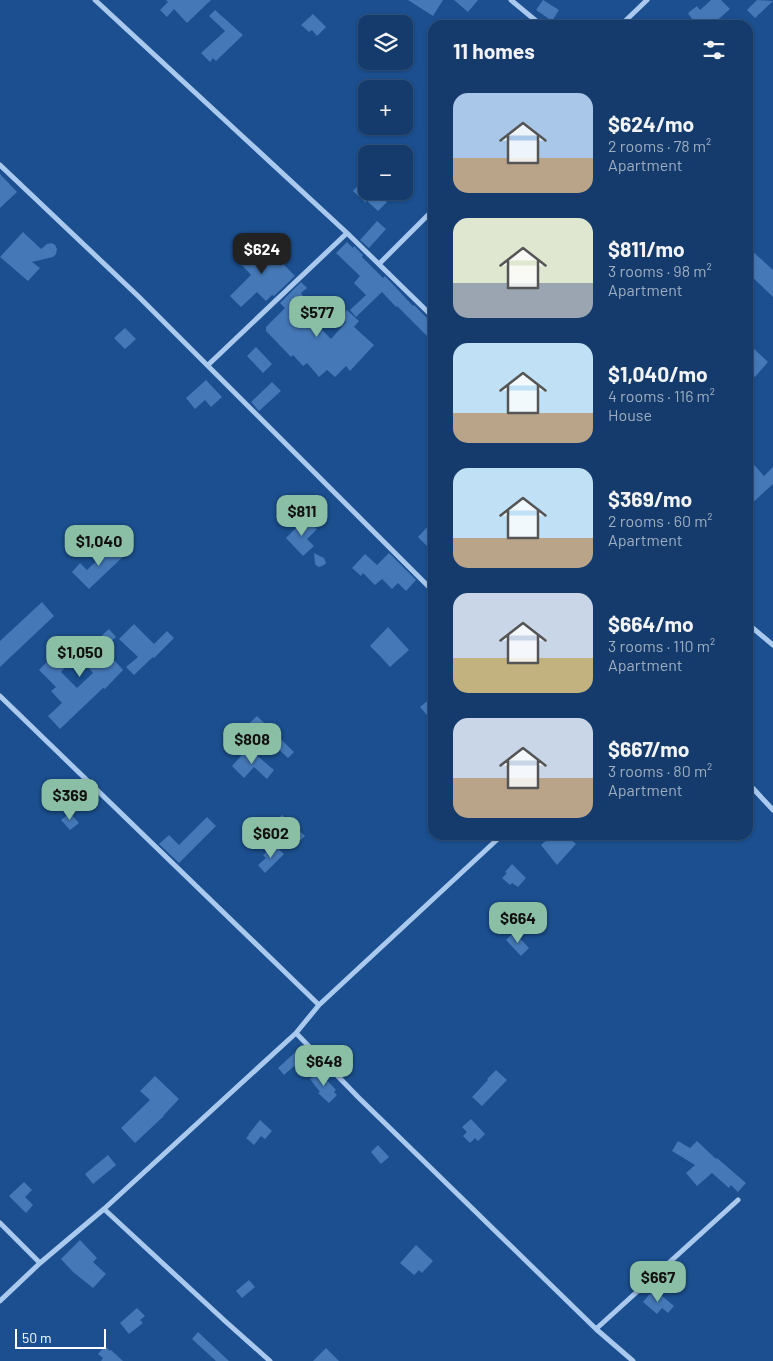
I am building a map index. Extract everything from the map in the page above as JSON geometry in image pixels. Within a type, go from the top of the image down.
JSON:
[{"type":"street","points":[[95,0],[347,233],[428,312]]},
{"type":"street","points":[[511,0],[536,20]]},
{"type":"street","points":[[626,20],[647,0]]},
{"type":"street","points":[[0,166],[138,296],[428,586]]},
{"type":"street","points":[[379,264],[428,215]]},
{"type":"street","points":[[208,365],[347,233]]},
{"type":"street","points":[[753,628],[773,645]]},
{"type":"street","points":[[0,696],[320,1005]]},
{"type":"street","points":[[753,788],[773,810]]},
{"type":"street","points":[[0,1302],[296,1033],[320,1005],[497,840]]},
{"type":"street","points":[[296,1033],[358,1097],[596,1329],[632,1361]]},
{"type":"street","points":[[596,1329],[738,1200]]},
{"type":"street","points":[[104,1209],[270,1361]]},
{"type":"street","points":[[0,1223],[40,1264]]},
{"type":"building","points":[[166,0],[211,0],[187,23],[174,9],[167,17],[160,10],[168,2]]},
{"type":"building","points":[[408,0],[443,0],[433,16]]},
{"type":"building","points":[[454,0],[478,0],[468,12]]},
{"type":"building","points":[[543,0],[559,10],[553,20],[551,20],[536,10]]},
{"type":"building","points":[[711,0],[721,0],[730,9],[718,20],[693,20],[688,13],[697,6],[700,10]]},
{"type":"building","points":[[757,0],[773,1],[755,18],[747,10]]},
{"type":"building","points":[[215,10],[243,35],[216,61],[213,58],[210,62],[201,53],[225,31],[209,16]]},
{"type":"building","points":[[313,14],[326,27],[317,36],[312,30],[309,32],[301,25]]},
{"type":"building","points":[[0,174],[17,192],[0,208]]},
{"type":"building","points":[[358,186],[358,196],[353,191]]},
{"type":"building","points":[[366,200],[385,200],[387,202],[378,211]]},
{"type":"building","points":[[377,221],[386,229],[369,248],[360,240]]},
{"type":"building","points":[[23,232],[41,249],[47,244],[52,243],[57,249],[53,257],[32,262],[40,268],[28,281],[0,257]]},
{"type":"building","points":[[260,240],[295,276],[266,301],[257,292],[241,307],[230,296],[251,275],[238,261]]},
{"type":"building","points":[[347,242],[353,248],[354,246],[383,278],[385,276],[428,319],[428,337],[382,292],[356,317],[350,310],[366,295],[354,283],[360,276],[336,253]]},
{"type":"building","points":[[753,252],[773,270],[773,297],[753,278]]},
{"type":"building","points":[[301,282],[307,288],[301,293],[303,296],[296,303],[331,339],[346,322],[341,317],[347,310],[359,321],[354,327],[374,345],[350,371],[346,366],[335,377],[327,370],[319,377],[307,363],[303,366],[293,355],[291,357],[266,331],[266,327],[285,308],[280,303]]},
{"type":"building","points":[[125,328],[136,339],[125,349],[114,338]]},
{"type":"building","points":[[256,347],[272,364],[263,373],[247,356]]},
{"type":"building","points":[[753,348],[768,362],[755,377],[753,375]]},
{"type":"building","points":[[206,380],[222,397],[211,407],[205,400],[195,409],[186,398]]},
{"type":"building","points":[[272,382],[281,391],[259,411],[251,402]]},
{"type":"building","points":[[753,464],[764,476],[773,467],[773,484],[753,502]]},
{"type":"building","points":[[306,518],[317,529],[307,539],[314,546],[303,556],[286,538]]},
{"type":"building","points":[[428,526],[428,547],[418,537]]},
{"type":"building","points":[[118,544],[127,553],[89,589],[72,572],[80,563],[87,570],[107,551],[109,553]]},
{"type":"building","points":[[314,553],[324,558],[326,563],[324,565],[319,567],[315,564]]},
{"type":"building","points":[[389,553],[416,580],[406,591],[398,583],[392,589],[382,579],[375,585],[363,573],[361,576],[352,568],[365,554],[377,565]]},
{"type":"building","points":[[42,602],[54,616],[0,667],[0,641]]},
{"type":"building","points":[[134,624],[154,644],[167,631],[174,638],[134,675],[126,667],[138,657],[119,639]]},
{"type":"building","points":[[388,627],[409,650],[390,667],[370,646]]},
{"type":"building","points":[[109,629],[116,637],[103,648],[123,670],[105,689],[103,688],[60,729],[48,716],[62,703],[51,691],[56,687],[39,670],[61,648],[73,659],[61,672],[77,688],[93,673],[79,656]]},
{"type":"building","points":[[428,700],[428,716],[420,707]]},
{"type":"building","points":[[257,716],[294,752],[288,758],[262,734],[250,746],[238,734]]},
{"type":"building","points":[[248,748],[274,770],[267,779],[254,767],[244,778],[232,766]]},
{"type":"building","points":[[70,813],[79,823],[70,830],[61,820]]},
{"type":"building","points":[[282,815],[305,836],[296,844],[275,822]]},
{"type":"building","points":[[207,817],[216,826],[179,863],[159,844],[169,835],[179,845]]},
{"type":"building","points":[[547,840],[572,840],[576,844],[557,865],[541,845]]},
{"type":"building","points":[[274,845],[284,854],[265,873],[258,865],[266,858],[263,855]]},
{"type":"building","points":[[512,864],[526,878],[518,887],[512,883],[510,885],[502,878]]},
{"type":"building","points":[[514,932],[529,948],[521,956],[506,940]]},
{"type":"building","points":[[302,1046],[309,1053],[284,1075],[278,1068]]},
{"type":"building","points":[[496,1070],[507,1080],[482,1106],[472,1097]]},
{"type":"building","points":[[319,1072],[336,1090],[334,1092],[337,1095],[329,1103],[318,1093],[320,1092],[310,1079]]},
{"type":"building","points":[[155,1076],[179,1099],[135,1143],[121,1128],[150,1100],[140,1091]]},
{"type":"building","points":[[471,1119],[485,1134],[478,1141],[475,1138],[470,1143],[463,1136],[467,1132],[462,1127]]},
{"type":"building","points":[[260,1120],[272,1131],[265,1139],[261,1136],[254,1145],[246,1138]]},
{"type":"building","points":[[678,1141],[690,1148],[697,1141],[746,1183],[738,1192],[731,1185],[729,1188],[712,1173],[697,1186],[686,1173],[695,1165],[672,1151]]},
{"type":"building","points":[[378,1145],[389,1157],[381,1164],[371,1152]]},
{"type":"building","points":[[108,1155],[116,1165],[93,1184],[85,1174]]},
{"type":"building","points":[[24,1182],[32,1190],[25,1197],[33,1205],[26,1213],[9,1196]]},
{"type":"building","points":[[80,1240],[97,1258],[93,1262],[106,1274],[93,1288],[73,1272],[61,1259]]},
{"type":"building","points":[[416,1245],[433,1261],[422,1273],[419,1270],[414,1275],[400,1263]]},
{"type":"building","points":[[249,1280],[255,1287],[242,1298],[236,1291]]},
{"type":"building","points":[[654,1289],[674,1306],[668,1313],[662,1308],[657,1314],[643,1302]]},
{"type":"building","points":[[137,1308],[145,1316],[140,1320],[143,1323],[129,1334],[120,1323]]},
{"type":"building","points":[[198,1332],[229,1361],[216,1361],[192,1339]]},
{"type":"building","points":[[105,1346],[123,1361],[101,1361],[103,1358],[98,1354]]},
{"type":"building","points":[[326,1348],[339,1361],[313,1361]]}]
